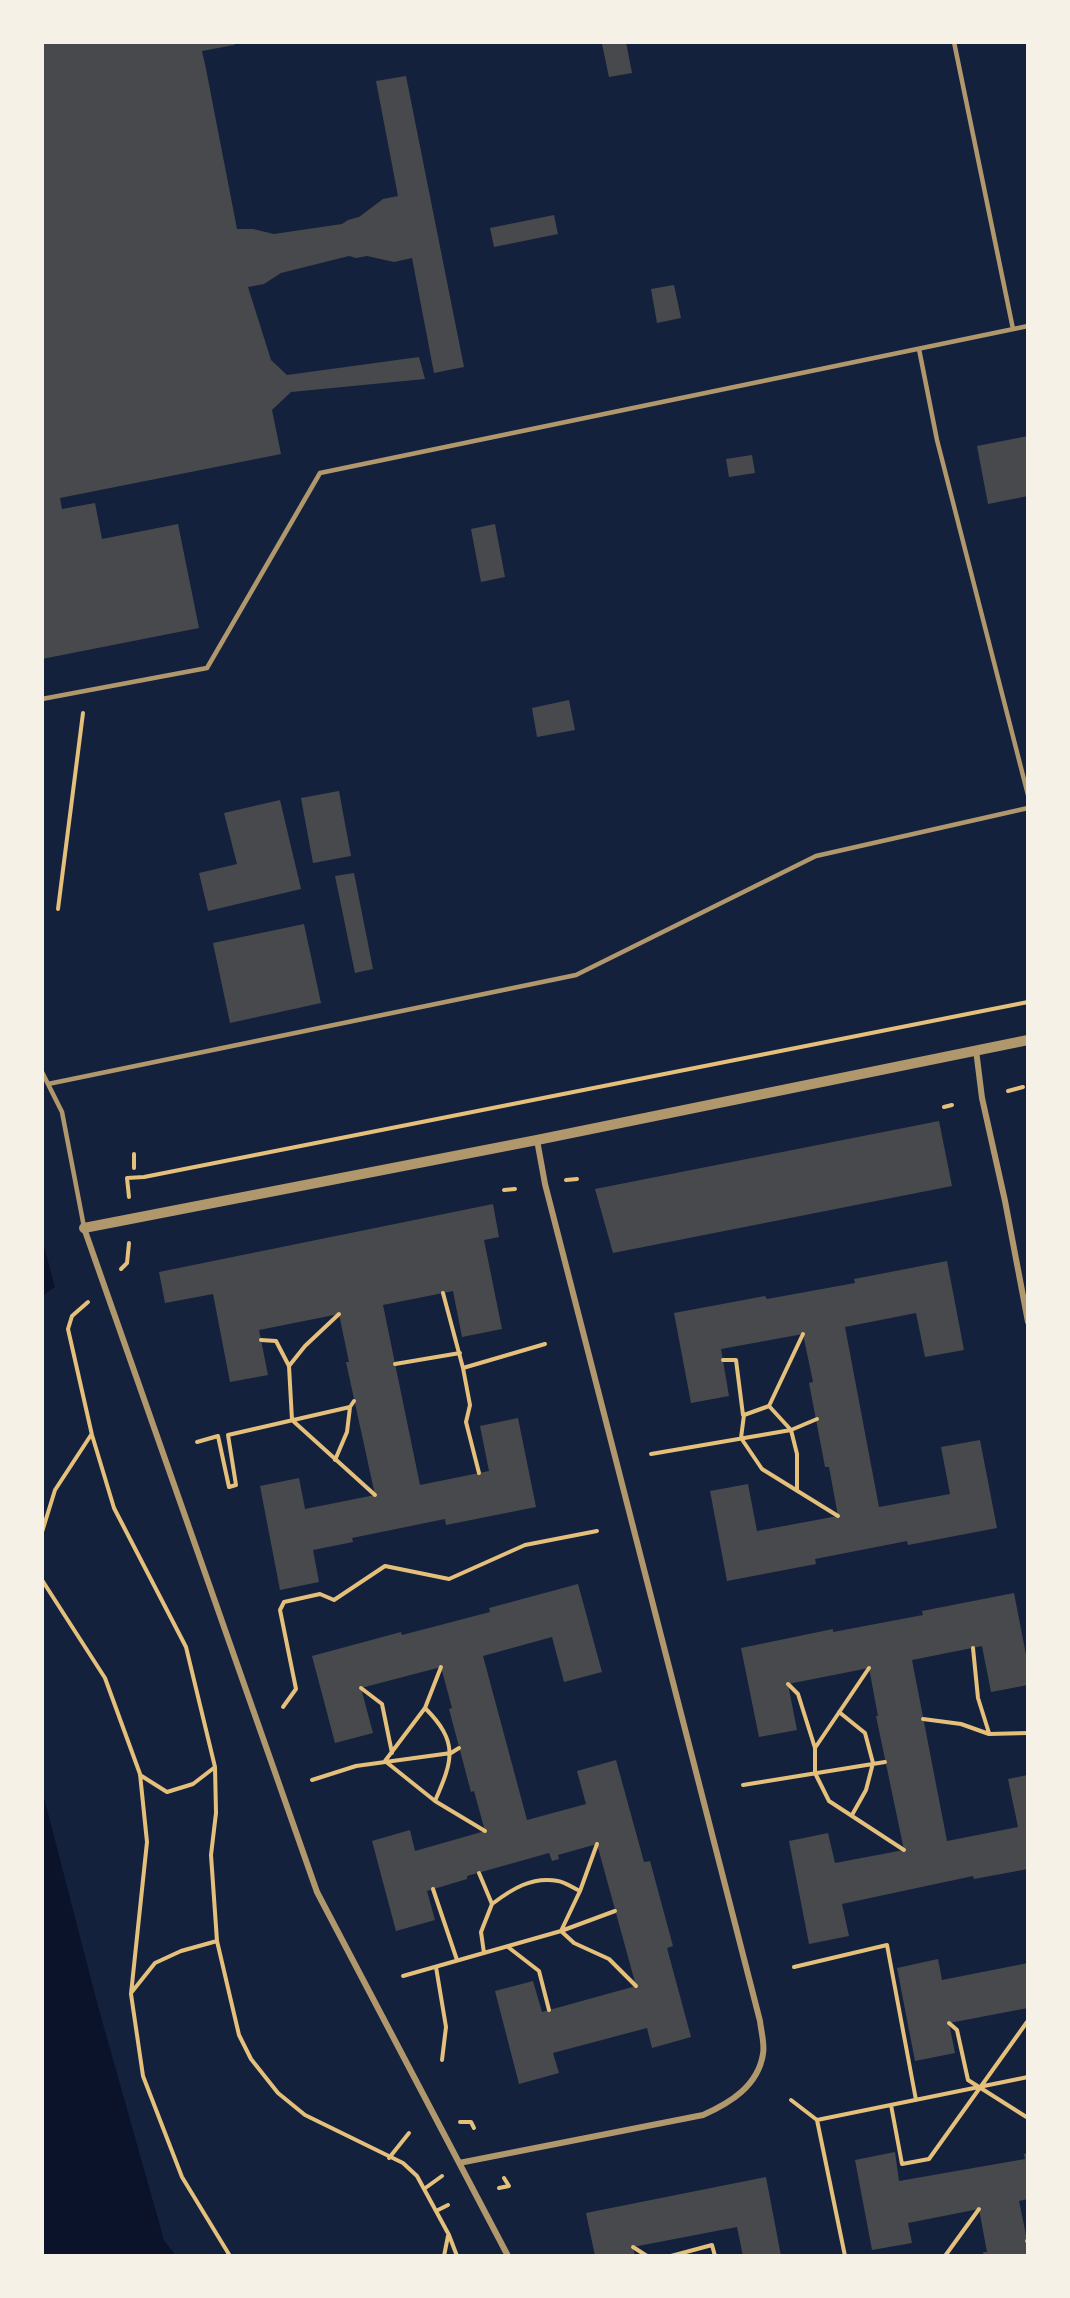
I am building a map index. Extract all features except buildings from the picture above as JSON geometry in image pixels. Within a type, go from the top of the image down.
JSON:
[{"type":"street","points":[[508,2256],[317,1892],[84,1228],[537,1140],[1028,1040]]},
{"type":"street","points":[[976,1050],[982,1098],[1005,1201],[1028,1322]]},
{"type":"street","points":[[459,2163],[703,2115],[734,2099],[757,2073],[763,2053],[760,2021],[545,1184],[537,1140]]},
{"type":"lane","points":[[954,42],[1013,329]]},
{"type":"lane","points":[[42,699],[207,668],[320,473],[1028,326]]},
{"type":"lane","points":[[919,349],[937,440],[1028,795]]},
{"type":"lane","points":[[48,1084],[576,975],[816,856],[1028,808]]},
{"type":"lane","points":[[42,1072],[62,1112],[84,1228]]},
{"type":"path","points":[[58,909],[83,712]]},
{"type":"path","points":[[127,1178],[144,1177],[1028,1002]]},
{"type":"path","points":[[1008,1091],[1023,1087]]},
{"type":"path","points":[[944,1107],[952,1106]]},
{"type":"path","points":[[134,1154],[134,1168]]},
{"type":"path","points":[[566,1180],[577,1179]]},
{"type":"path","points":[[504,1190],[515,1189]]},
{"type":"path","points":[[443,1293],[460,1353],[470,1405],[466,1422],[479,1473]]},
{"type":"path","points":[[82,1308],[72,1316],[68,1329],[92,1435],[114,1508],[186,1647],[215,1767],[216,1814],[211,1855],[217,1941],[239,2035],[251,2059],[278,2093],[306,2115],[403,2163],[417,2176],[449,2235],[457,2256]]},
{"type":"path","points":[[289,1366],[305,1346],[339,1314]]},
{"type":"path","points":[[744,1415],[769,1406],[803,1334]]},
{"type":"path","points":[[261,1340],[276,1341],[289,1366],[292,1420],[375,1495]]},
{"type":"path","points":[[463,1368],[545,1344]]},
{"type":"path","points":[[395,1364],[460,1353]]},
{"type":"path","points":[[723,1360],[736,1360],[744,1415],[741,1438],[762,1469],[838,1516]]},
{"type":"path","points":[[335,1460],[347,1432],[350,1407],[354,1401]]},
{"type":"path","points":[[769,1406],[791,1430],[797,1454],[797,1490]]},
{"type":"path","points":[[197,1442],[350,1407]]},
{"type":"path","points":[[651,1454],[791,1430],[817,1419]]},
{"type":"path","points":[[42,1532],[56,1490],[92,1435]]},
{"type":"path","points":[[218,1436],[230,1487],[236,1485],[228,1435]]},
{"type":"path","points":[[283,1707],[296,1689],[280,1610],[284,1602],[320,1594],[334,1600],[385,1566],[448,1579],[525,1545],[597,1531]]},
{"type":"path","points":[[42,1580],[105,1678],[140,1774],[147,1842],[130,1994],[143,2076],[182,2177],[230,2256]]},
{"type":"path","points":[[974,1648],[978,1698],[989,1734]]},
{"type":"path","points":[[385,1761],[425,1708],[441,1667]]},
{"type":"path","points":[[815,1748],[869,1668]]},
{"type":"path","points":[[788,1684],[798,1694],[815,1748],[815,1773],[829,1801],[904,1850]]},
{"type":"path","points":[[361,1688],[382,1704],[392,1753]]},
{"type":"path","points":[[425,1708],[441,1724],[451,1753],[445,1778],[435,1801]]},
{"type":"path","points":[[839,1712],[865,1733],[873,1763],[866,1790],[852,1815]]},
{"type":"path","points":[[923,1719],[961,1724],[989,1734],[1028,1732]]},
{"type":"path","points":[[312,1780],[347,1768],[451,1753],[459,1748]]},
{"type":"path","points":[[385,1761],[435,1801],[485,1831]]},
{"type":"path","points":[[743,1785],[885,1761]]},
{"type":"path","points":[[140,1774],[167,1792],[193,1784],[215,1767]]},
{"type":"path","points":[[561,1931],[580,1891],[597,1844]]},
{"type":"path","points":[[479,1873],[492,1904]]},
{"type":"path","points":[[484,1953],[482,1932],[492,1904],[506,1893],[534,1880],[559,1881],[580,1891]]},
{"type":"path","points":[[433,1889],[457,1960]]},
{"type":"path","points":[[403,1976],[561,1931],[615,1911]]},
{"type":"path","points":[[561,1931],[574,1943],[609,1959],[636,1986]]},
{"type":"path","points":[[130,1994],[155,1963],[181,1951],[217,1941]]},
{"type":"path","points":[[794,1966],[887,1945],[916,2100]]},
{"type":"path","points":[[508,1946],[539,1971],[549,2010]]},
{"type":"path","points":[[436,1967],[446,2027],[442,2060]]},
{"type":"path","points":[[891,2105],[903,2164],[929,2159],[1027,2022],[1028,2026]]},
{"type":"path","points":[[949,2023],[957,2030],[968,2080],[1028,2118]]},
{"type":"path","points":[[818,2120],[1028,2077]]},
{"type":"path","points":[[791,2100],[818,2120],[845,2256]]},
{"type":"path","points":[[471,2122],[474,2128]]},
{"type":"path","points":[[389,2157],[409,2133]]},
{"type":"path","points":[[499,2188],[509,2186],[504,2178]]},
{"type":"path","points":[[436,2211],[448,2205]]},
{"type":"path","points":[[945,2256],[979,2209]]},
{"type":"path","points":[[444,2256],[449,2235]]},
{"type":"path","points":[[671,2256],[712,2245],[715,2256]]},
{"type":"path","points":[[633,2247],[647,2256]]},
{"type":"water","points":[[42,1239],[55,1287],[42,1296]]},
{"type":"water","points":[[42,1790],[98,2006],[164,2240],[176,2256],[42,2256]]}]
